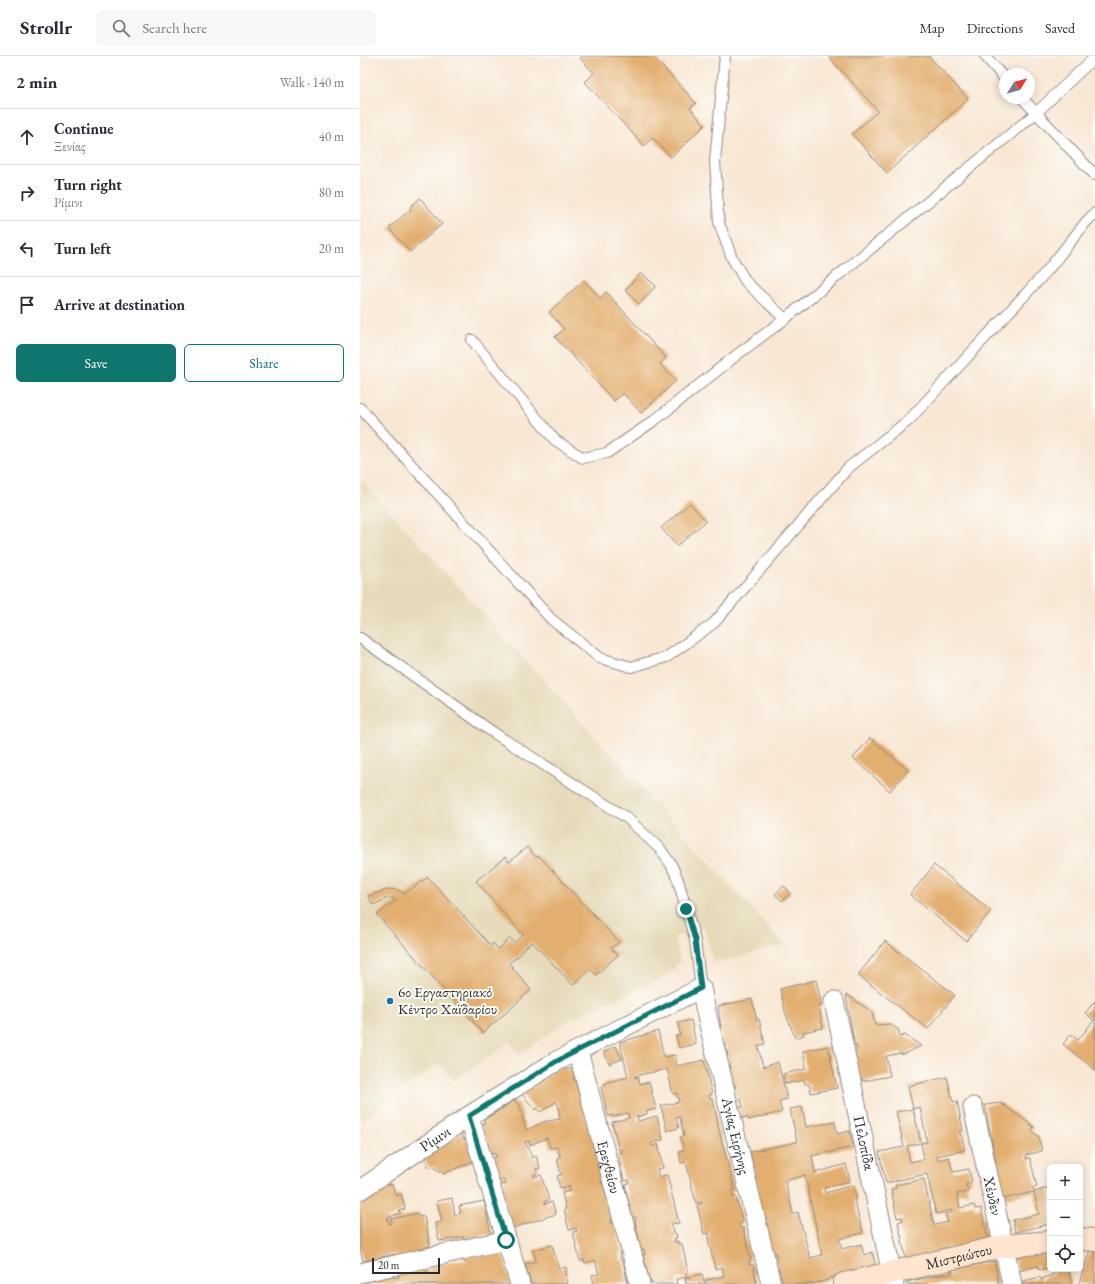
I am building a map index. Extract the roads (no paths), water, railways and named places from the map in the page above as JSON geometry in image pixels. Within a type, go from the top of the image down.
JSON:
[{"type":"street","name":"Ρίμινι","points":[[360,1190],[469,1116],[557,1061],[701,988]]},
{"type":"street","name":"Αγίας Ειρήνης","points":[[701,988],[708,1024],[771,1284]]},
{"type":"street","name":"Πελοπίδα","points":[[834,1001],[893,1278]]},
{"type":"street","name":"Ερεχθείου","points":[[578,1051],[640,1284]]},
{"type":"street","name":"Χέυδεν","points":[[973,1107],[1012,1284]]},
{"type":"street","points":[[469,1116],[520,1284]]},
{"type":"street","points":[[1083,1239],[1095,1240]]},
{"type":"street","points":[[360,1273],[506,1240]]},
{"type":"street","name":"Μιστριώτου","points":[[844,1284],[893,1278],[1004,1246],[1047,1242]]},
{"type":"lane","points":[[725,56],[715,161],[719,223],[732,258],[746,282],[785,319]]},
{"type":"lane","points":[[985,56],[999,72]]},
{"type":"lane","points":[[472,340],[555,440],[583,458],[607,453],[655,420],[785,319],[1036,113],[1095,57]]},
{"type":"lane","points":[[1028,104],[1095,175]]},
{"type":"lane","points":[[360,408],[551,619],[600,658],[631,667],[667,656],[714,623],[848,468],[909,420],[1047,271],[1095,213]]},
{"type":"lane","points":[[360,638],[494,733],[627,818],[660,849],[671,864],[678,880],[695,940],[701,988]]},
{"type":"place","name":"6ο Εργαστηριακό Κέντρο Χαϊδαρίου","points":[[390,1001]]}]
